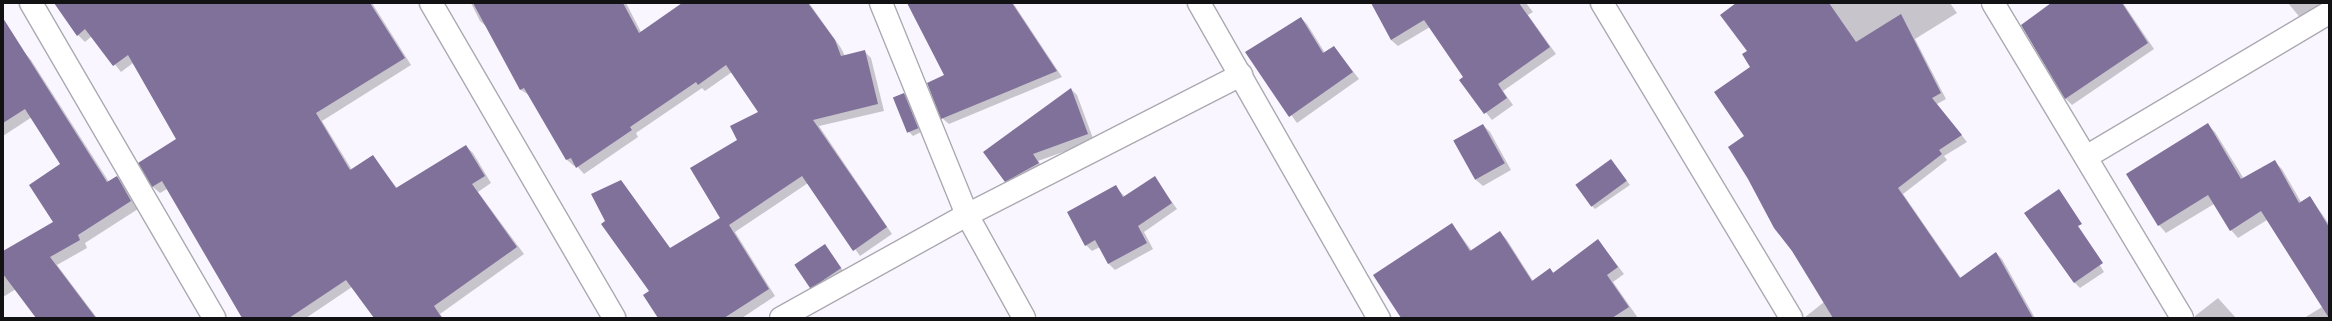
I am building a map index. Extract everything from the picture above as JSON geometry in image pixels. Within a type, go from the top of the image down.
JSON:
[{"type":"street","points":[[31,3],[214,318]]},
{"type":"street","points":[[431,3],[614,318]]},
{"type":"street","points":[[881,3],[967,215],[1024,318]]},
{"type":"street","points":[[1199,3],[1379,318]]},
{"type":"street","points":[[1602,3],[1788,317]]},
{"type":"street","points":[[1993,3],[2182,318]]},
{"type":"street","points":[[2086,157],[2329,13]]},
{"type":"street","points":[[781,318],[967,215],[1241,75]]},
{"type":"building","points":[[54,3],[370,3],[405,58],[316,113],[350,170],[373,155],[396,188],[466,145],[485,176],[472,184],[517,247],[434,306],[442,318],[374,318],[346,280],[289,318],[242,318],[162,181],[152,187],[138,163],[176,139],[128,55],[113,66],[85,29],[77,36]]},
{"type":"building","points":[[473,3],[623,3],[639,33],[682,3],[808,3],[835,40],[841,56],[865,50],[878,104],[813,120],[887,227],[853,251],[802,176],[729,225],[769,289],[724,318],[658,318],[643,295],[649,291],[601,224],[605,221],[591,194],[621,180],[670,248],[720,218],[690,168],[737,140],[730,126],[758,112],[726,65],[698,85],[696,82],[630,127],[632,130],[576,168],[571,158],[566,160],[524,88],[520,90]]},
{"type":"building","points":[[907,3],[1012,3],[1057,71],[941,119],[927,83],[944,75]]},
{"type":"building","points":[[1371,3],[1519,3],[1550,47],[1498,84],[1507,98],[1484,114],[1459,80],[1463,77],[1424,20],[1391,40]]},
{"type":"building","points":[[1736,3],[1829,3],[1856,42],[1901,14],[1941,93],[1932,98],[1962,135],[1939,150],[1942,154],[1898,188],[1960,278],[1996,252],[2033,318],[1833,318],[1792,251],[1774,228],[1748,179],[1728,147],[1744,136],[1714,92],[1750,67],[1742,54],[1747,51],[1720,15]]},
{"type":"building","points":[[2051,3],[2122,3],[2148,43],[2065,99],[2021,25]]},
{"type":"building","points":[[1301,17],[1323,53],[1334,46],[1353,72],[1289,117],[1245,52]]},
{"type":"building","points":[[3,18],[107,182],[117,176],[131,201],[78,235],[80,240],[50,257],[96,318],[36,318],[3,274],[3,251],[53,222],[29,185],[60,164],[25,109],[3,123]]},
{"type":"building","points":[[1071,88],[1088,134],[1033,154],[1039,163],[1005,182],[983,152]]},
{"type":"building","points":[[904,93],[918,128],[907,133],[893,97]]},
{"type":"building","points":[[2208,123],[2241,179],[2275,160],[2299,203],[2310,196],[2329,227],[2329,318],[2261,211],[2230,231],[2208,195],[2158,226],[2126,174]]},
{"type":"building","points":[[1483,124],[1505,163],[1475,180],[1453,140]]},
{"type":"building","points":[[1611,159],[1627,181],[1591,207],[1575,185]]},
{"type":"building","points":[[1155,176],[1172,203],[1138,226],[1147,243],[1108,264],[1095,240],[1085,246],[1067,212],[1116,185],[1123,197]]},
{"type":"building","points":[[2059,189],[2082,224],[2078,226],[2103,263],[2074,283],[2024,213]]},
{"type":"building","points":[[1452,223],[1470,251],[1500,231],[1532,281],[1550,268],[1553,273],[1598,239],[1618,267],[1607,275],[1629,307],[1612,318],[1401,318],[1373,275]]},
{"type":"building","points":[[825,244],[841,268],[811,289],[794,265]]}]
